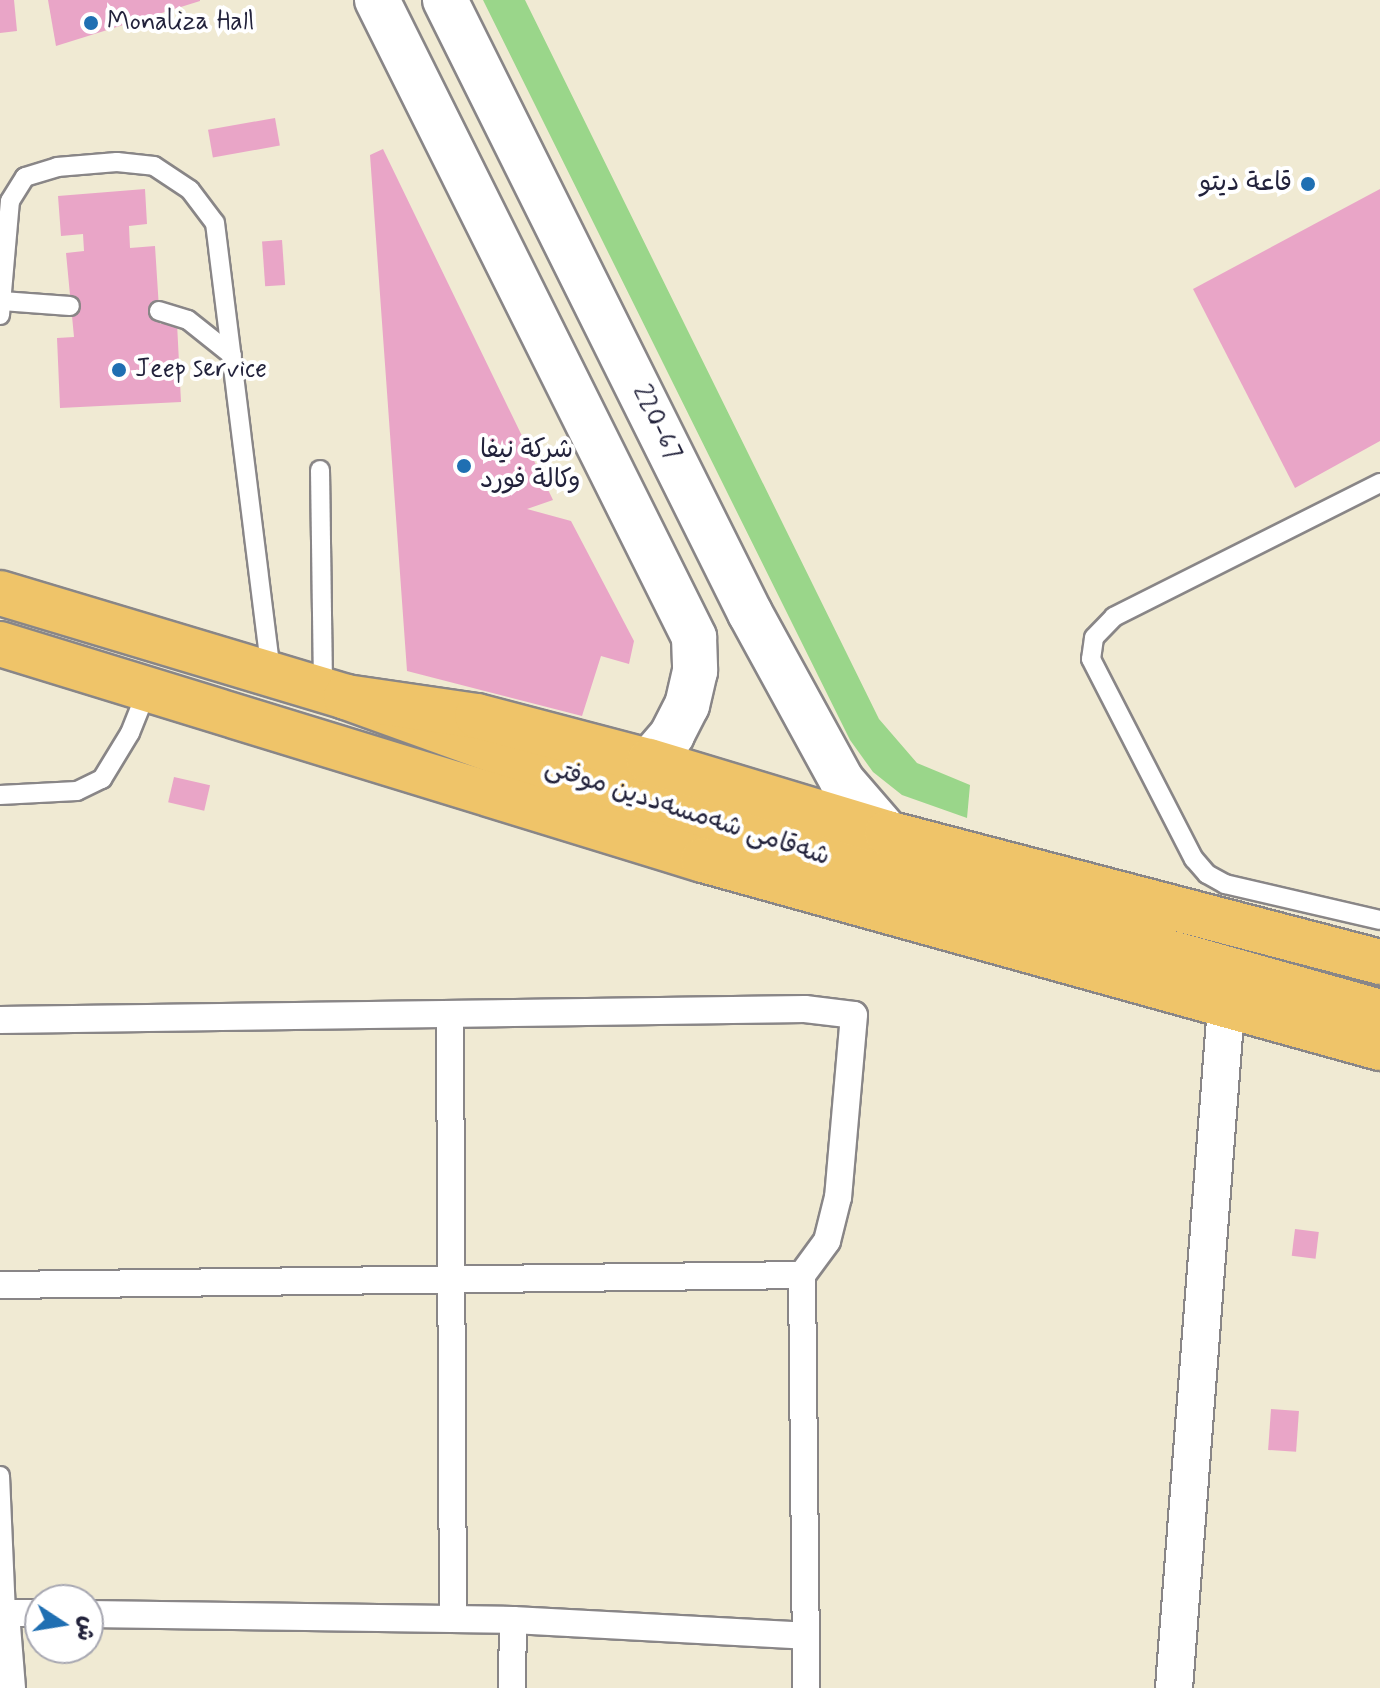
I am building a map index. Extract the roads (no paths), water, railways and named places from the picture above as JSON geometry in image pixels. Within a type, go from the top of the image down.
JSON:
[{"type":"main road","name":"شەقامی شەمسەددین موفتی","points":[[0,593],[334,694],[634,801],[1380,1012]]},
{"type":"main road","name":"شەقامی شەمسەددین موفتی","points":[[0,644],[703,860],[1380,1048]]},
{"type":"main road","points":[[334,694],[477,716],[649,761],[887,833],[1380,962]]},
{"type":"street","points":[[377,0],[694,637],[695,671],[687,705],[672,735],[649,761]]},
{"type":"street","name":"220-67","points":[[445,0],[750,613],[842,781],[887,833]]},
{"type":"street","points":[[694,637],[717,645],[729,642],[747,625],[750,613]]},
{"type":"street","points":[[1174,1688],[1226,1007]]},
{"type":"street","points":[[0,1020],[805,1009],[854,1015],[838,1197],[827,1241],[802,1275],[806,1688]]},
{"type":"street","points":[[450,1014],[454,1282],[453,1619]]},
{"type":"street","points":[[0,1285],[454,1282],[802,1275]]},
{"type":"street","points":[[12,1688],[3,1613],[24,1613]]},
{"type":"street","points":[[104,1614],[513,1620],[806,1636]]},
{"type":"street","points":[[512,1688],[513,1620]]},
{"type":"lane","points":[[70,306],[1,308],[10,201],[25,177],[72,166],[154,166],[190,190],[215,223],[271,675]]},
{"type":"lane","points":[[159,311],[188,320],[232,355]]},
{"type":"lane","points":[[320,470],[334,694]]},
{"type":"lane","points":[[1380,483],[1114,617],[1099,630],[1091,649],[1095,668],[1207,874],[1225,884],[1380,920]]},
{"type":"lane","points":[[0,795],[77,791],[102,779],[130,733],[148,688]]},
{"type":"lane","points":[[0,1476],[3,1613]]},
{"type":"place","name":"Monaliza Hall","points":[[91,23]]},
{"type":"place","name":"قاعة ديتو","points":[[1308,184]]},
{"type":"place","name":"Jeep service","points":[[119,370]]},
{"type":"place","name":"شركة نيفا وكالة فورد","points":[[464,466]]}]
